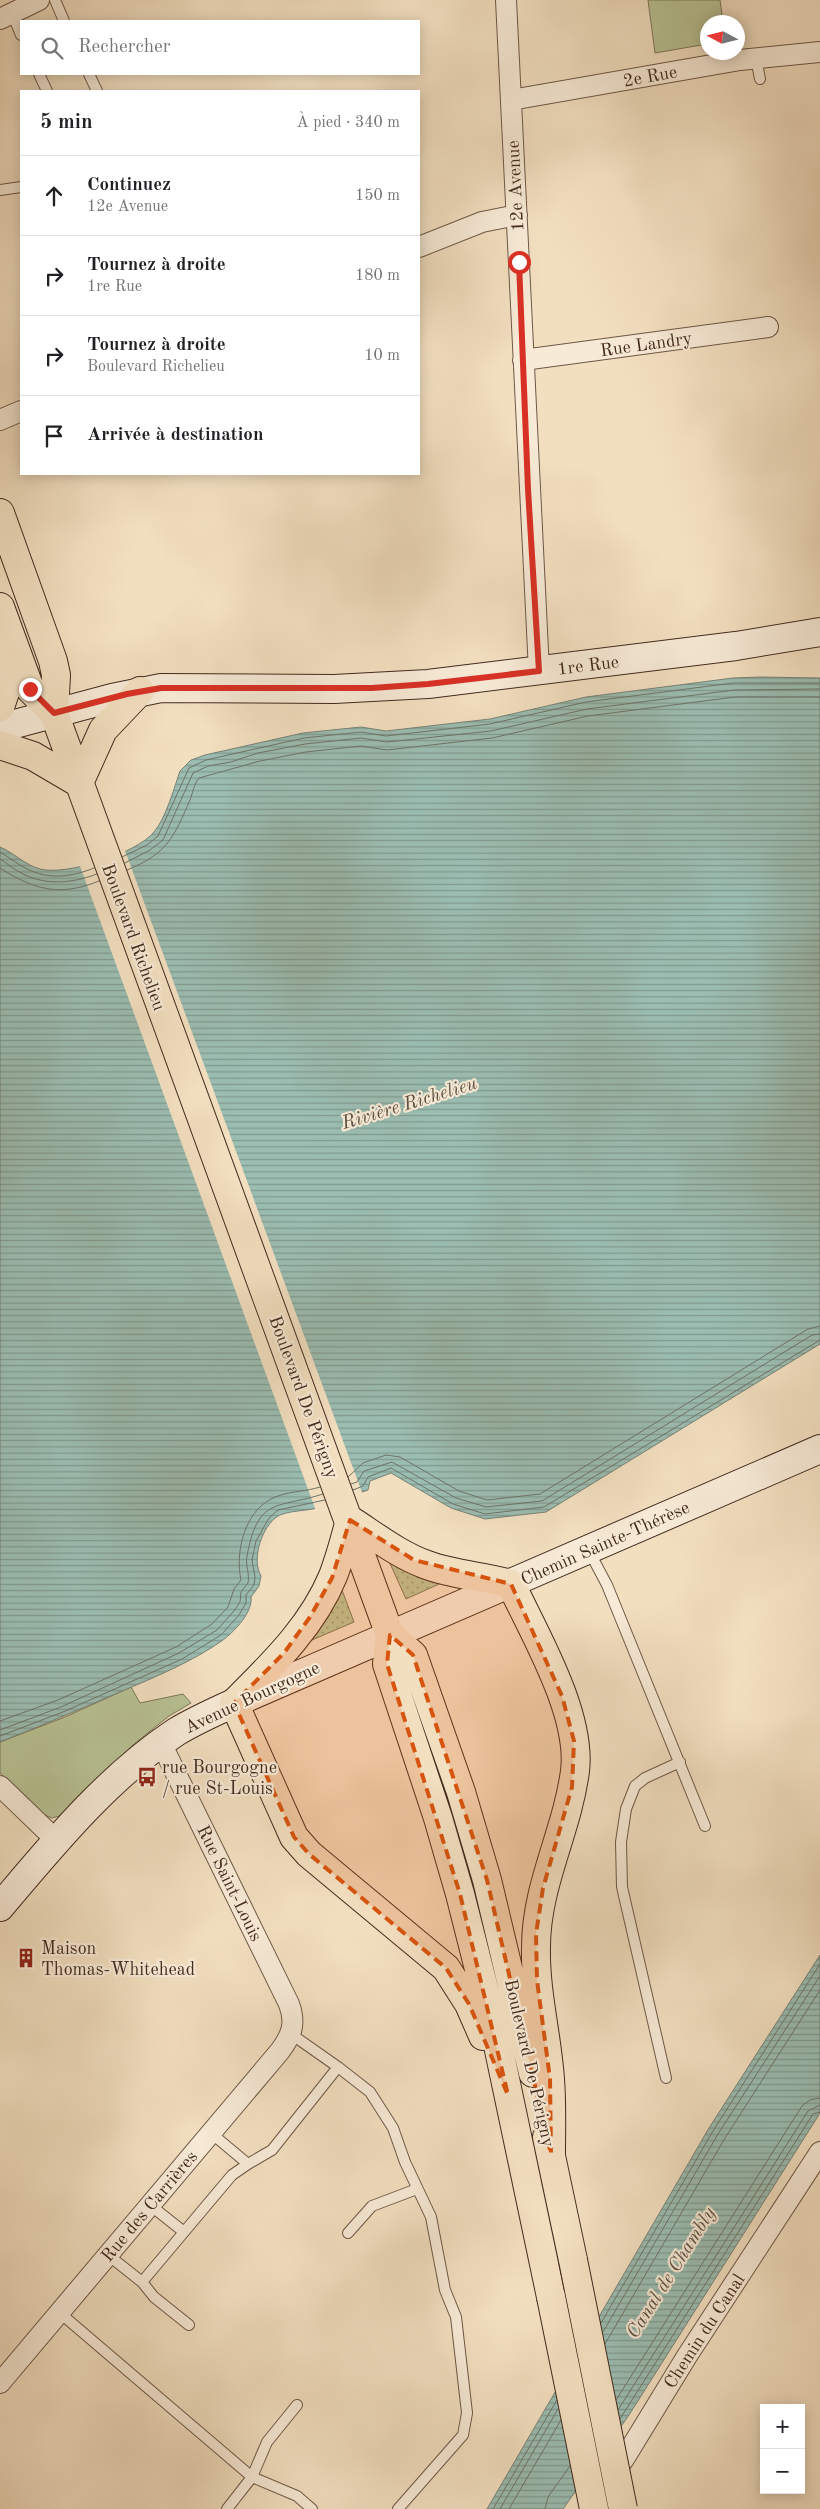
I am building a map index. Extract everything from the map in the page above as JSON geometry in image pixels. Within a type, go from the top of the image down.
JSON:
[{"type":"main road","name":"Boulevard Richelieu","points":[[0,513],[53,661],[56,675],[54,713],[134,939],[218,1160]]},
{"type":"main road","name":"Boulevard Richelieu","points":[[0,607],[30,689],[54,713]]},
{"type":"main road","points":[[0,707],[8,683],[14,646]]},
{"type":"main road","points":[[0,745],[33,756],[79,783],[99,737],[113,717],[140,691]]},
{"type":"main road","name":"Boulevard De Périgny","points":[[218,1160],[350,1520],[390,1635],[387,1664],[436,1809],[496,2036],[594,2509]]},
{"type":"main road","points":[[508,2095],[469,2004],[446,1968],[309,1854],[294,1837],[234,1703],[284,1652],[313,1612],[332,1578],[350,1520],[404,1554],[428,1565],[511,1584],[562,1696],[574,1740],[575,1762],[572,1788],[542,1888],[536,1934],[537,1980],[550,2079],[551,2154]]},
{"type":"main road","name":"Boulevard De Périgny","points":[[390,1635],[413,1655],[461,1792],[499,1928],[551,2154],[623,2509]]},
{"type":"street","points":[[6,16],[39,0]]},
{"type":"street","name":"12e Avenue","points":[[506,0],[539,671]]},
{"type":"street","name":"2e Rue","points":[[511,100],[756,58],[820,52]]},
{"type":"street","points":[[420,247],[482,222],[517,215]]},
{"type":"street","name":"Rue Landry","points":[[523,360],[768,327]]},
{"type":"street","points":[[0,420],[20,411]]},
{"type":"street","name":"1re Rue","points":[[0,728],[140,691],[178,688],[372,688],[428,684],[736,646],[820,632]]},
{"type":"street","name":"Chemin Sainte-Thérèse","points":[[390,1635],[820,1448]]},
{"type":"street","name":"Avenue Bourgogne","points":[[0,1906],[56,1840],[90,1805],[162,1743],[191,1724],[234,1703],[390,1635]]},
{"type":"street","name":"Rue Saint-Louis","points":[[162,1743],[289,2004],[292,2030]]},
{"type":"street","points":[[0,1786],[56,1840]]},
{"type":"street","name":"Rue des Carrières","points":[[0,2383],[211,2133],[292,2030]]},
{"type":"street","name":"Chemin du Canal","points":[[585,2509],[624,2459],[682,2364],[820,2152]]},
{"type":"lane","points":[[55,0],[64,20]]},
{"type":"lane","points":[[6,16],[20,34]]},
{"type":"lane","points":[[756,58],[760,79]]},
{"type":"lane","points":[[39,75],[47,90]]},
{"type":"lane","points":[[89,75],[97,90]]},
{"type":"lane","points":[[0,190],[20,187]]},
{"type":"lane","points":[[589,1550],[607,1585],[705,1826]]},
{"type":"lane","points":[[666,2078],[622,1887],[621,1842],[626,1809],[635,1786],[644,1778],[680,1762]]},
{"type":"lane","points":[[292,2030],[360,2082],[381,2107],[393,2128],[417,2189],[431,2217],[445,2290],[456,2317],[466,2424],[459,2441],[398,2509]]},
{"type":"lane","points":[[142,2282],[232,2175],[272,2150],[338,2067]]},
{"type":"lane","points":[[211,2133],[248,2164]]},
{"type":"lane","points":[[348,2233],[372,2206],[417,2189]]},
{"type":"lane","points":[[150,2205],[184,2232]]},
{"type":"lane","points":[[108,2255],[142,2282],[154,2297],[189,2325]]},
{"type":"lane","points":[[60,2312],[252,2477],[297,2496],[312,2509]]},
{"type":"lane","points":[[227,2509],[252,2477],[267,2442],[297,2406]]},
{"type":"highlighted area","points":[[350,1520],[414,1560],[511,1584],[562,1696],[574,1741],[572,1787],[543,1888],[536,1934],[537,1980],[550,2079],[551,2154],[487,1880],[413,1655],[390,1635],[387,1664],[460,1894],[508,2095],[469,2004],[446,1968],[309,1854],[294,1837],[234,1703],[284,1653],[310,1617],[332,1578]]},
{"type":"green space","points":[[648,0],[720,0],[722,15],[700,15],[700,45],[655,53]]},
{"type":"green space","points":[[388,1559],[448,1580],[406,1599]]},
{"type":"green space","points":[[342,1590],[354,1622],[305,1643],[340,1591]]},
{"type":"green space","points":[[131,1687],[140,1703],[183,1694],[191,1703],[169,1716],[134,1744],[59,1816],[52,1818],[42,1814],[0,1773],[0,1742],[65,1717]]},
{"type":"water","name":"Rivière Richelieu","points":[[733,678],[820,678],[820,1344],[546,1512],[485,1519],[451,1508],[391,1473],[370,1481],[368,1490],[334,1503],[313,1509],[282,1514],[272,1521],[263,1535],[257,1561],[261,1576],[259,1586],[251,1597],[251,1603],[246,1615],[228,1636],[211,1648],[173,1669],[0,1742],[0,847],[35,867],[52,870],[83,866],[118,855],[133,848],[154,832],[166,811],[180,771],[191,760],[205,755],[303,733],[361,727],[386,731],[490,719],[586,697]]},
{"type":"water","name":"Canal de Chambly","points":[[820,1955],[820,2113],[629,2415],[563,2509],[487,2509],[709,2128]]},
{"type":"pier","points":[[124,848],[363,1495],[316,1511],[80,866]]},
{"type":"place","name":"rue Bourgogne / rue St-Louis","points":[[147,1777]]},
{"type":"place","name":"Maison Thomas-Whitehead","points":[[26,1958]]},
{"type":"route","points":[[30,689],[54,713],[127,694],[161,688],[372,688],[428,684],[539,671],[528,489],[519,262]]}]
